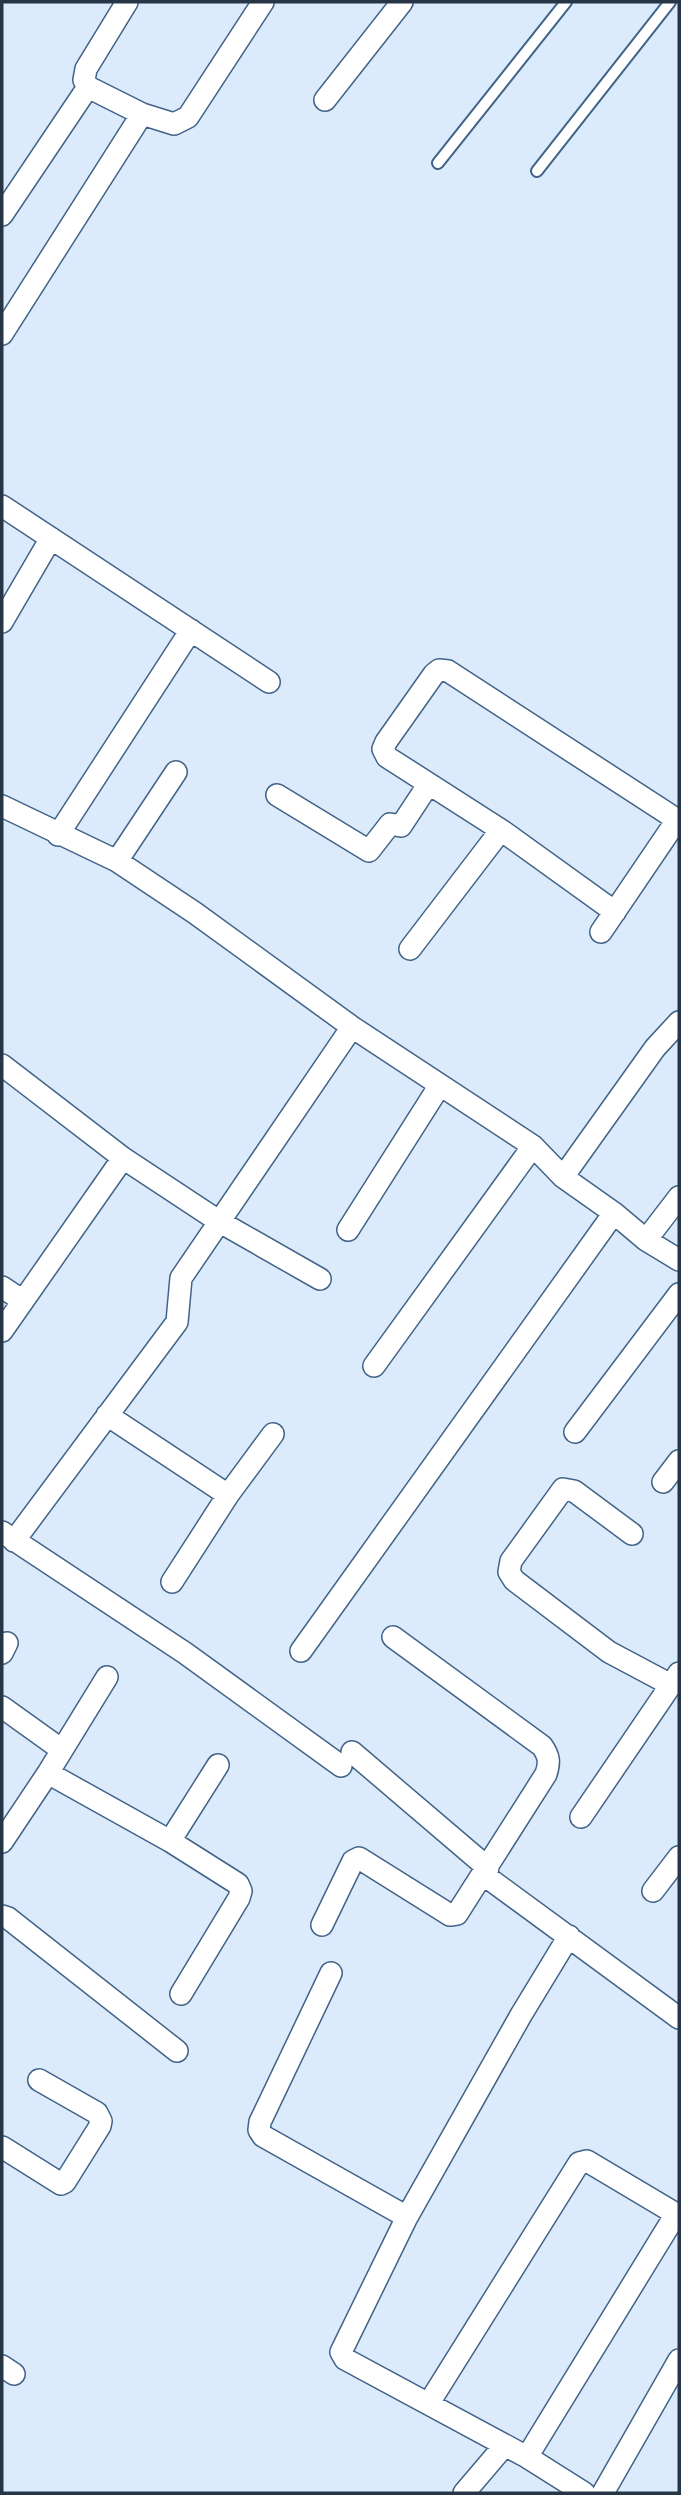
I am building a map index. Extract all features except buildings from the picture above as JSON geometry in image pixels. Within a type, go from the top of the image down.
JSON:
[{"type":"street","points":[[127,2],[86,69],[84,80],[88,87],[142,114],[174,124],[184,120],[263,2]]},
{"type":"street","points":[[326,100],[402,2]]},
{"type":"street","points":[[2,215],[88,87]]},
{"type":"street","points":[[2,334],[142,114]]},
{"type":"street","points":[[2,506],[269,682]]},
{"type":"street","points":[[2,622],[51,538]]},
{"type":"street","points":[[58,835],[191,630]]},
{"type":"street","points":[[601,932],[615,912],[678,820],[443,670],[434,674],[386,742],[383,750],[390,761],[501,831],[615,912]]},
{"type":"street","points":[[117,861],[176,772]]},
{"type":"street","points":[[277,795],[369,851],[390,824],[401,826],[428,785]]},
{"type":"street","points":[[2,806],[117,861],[195,913],[352,1027],[533,1146],[563,1177],[614,1213],[646,1240],[679,1260]]},
{"type":"street","points":[[410,949],[501,831]]},
{"type":"street","points":[[563,1177],[655,1048],[679,1022]]},
{"type":"street","points":[[352,1027],[181,1278],[177,1322],[107,1415],[8,1536],[347,1759],[569,1936],[679,2018]]},
{"type":"street","points":[[2,1065],[123,1158],[220,1222],[320,1279]]},
{"type":"street","points":[[348,1230],[440,1085]]},
{"type":"street","points":[[374,1366],[533,1146]]},
{"type":"street","points":[[2,1331],[123,1158]]},
{"type":"street","points":[[646,1240],[679,1198]]},
{"type":"street","points":[[301,1651],[614,1213]]},
{"type":"street","points":[[2,1287],[23,1301]]},
{"type":"street","points":[[575,1432],[679,1294]]},
{"type":"street","points":[[107,1415],[228,1495]]},
{"type":"street","points":[[172,1583],[228,1495],[273,1434]]},
{"type":"street","points":[[663,1482],[679,1461]]},
{"type":"street","points":[[581,1817],[675,1679],[609,1652],[514,1580],[509,1572],[511,1562],[563,1489],[574,1492],[632,1534]]},
{"type":"street","points":[[322,1924],[353,1861],[359,1858],[454,1916],[460,1912],[547,1774],[549,1759],[542,1746],[393,1637]]},
{"type":"street","points":[[2,1842],[107,1677]]},
{"type":"street","points":[[2,1707],[62,1750]]},
{"type":"street","points":[[170,1841],[218,1765]]},
{"type":"street","points":[[48,1773],[170,1841],[235,1881],[241,1891],[239,1898],[181,1994]]},
{"type":"street","points":[[653,1891],[679,1857]]},
{"type":"street","points":[[2,1916],[177,2051]]},
{"type":"street","points":[[569,1936],[521,2015],[407,2217],[341,2352],[345,2359],[527,2457],[584,2493]]},
{"type":"street","points":[[331,1973],[260,2122],[259,2130],[263,2136],[407,2217]]},
{"type":"street","points":[[2,2147],[61,2184],[65,2182],[100,2126],[97,2113],[39,2080]]},
{"type":"street","points":[[429,2403],[579,2163],[587,2161],[678,2215],[527,2457]]},
{"type":"street","points":[[603,2493],[679,2360]]},
{"type":"street","points":[[464,2493],[504,2446]]},
{"type":"lane","points":[[438,163],[566,2]]},
{"type":"lane","points":[[537,171],[670,2]]}]
